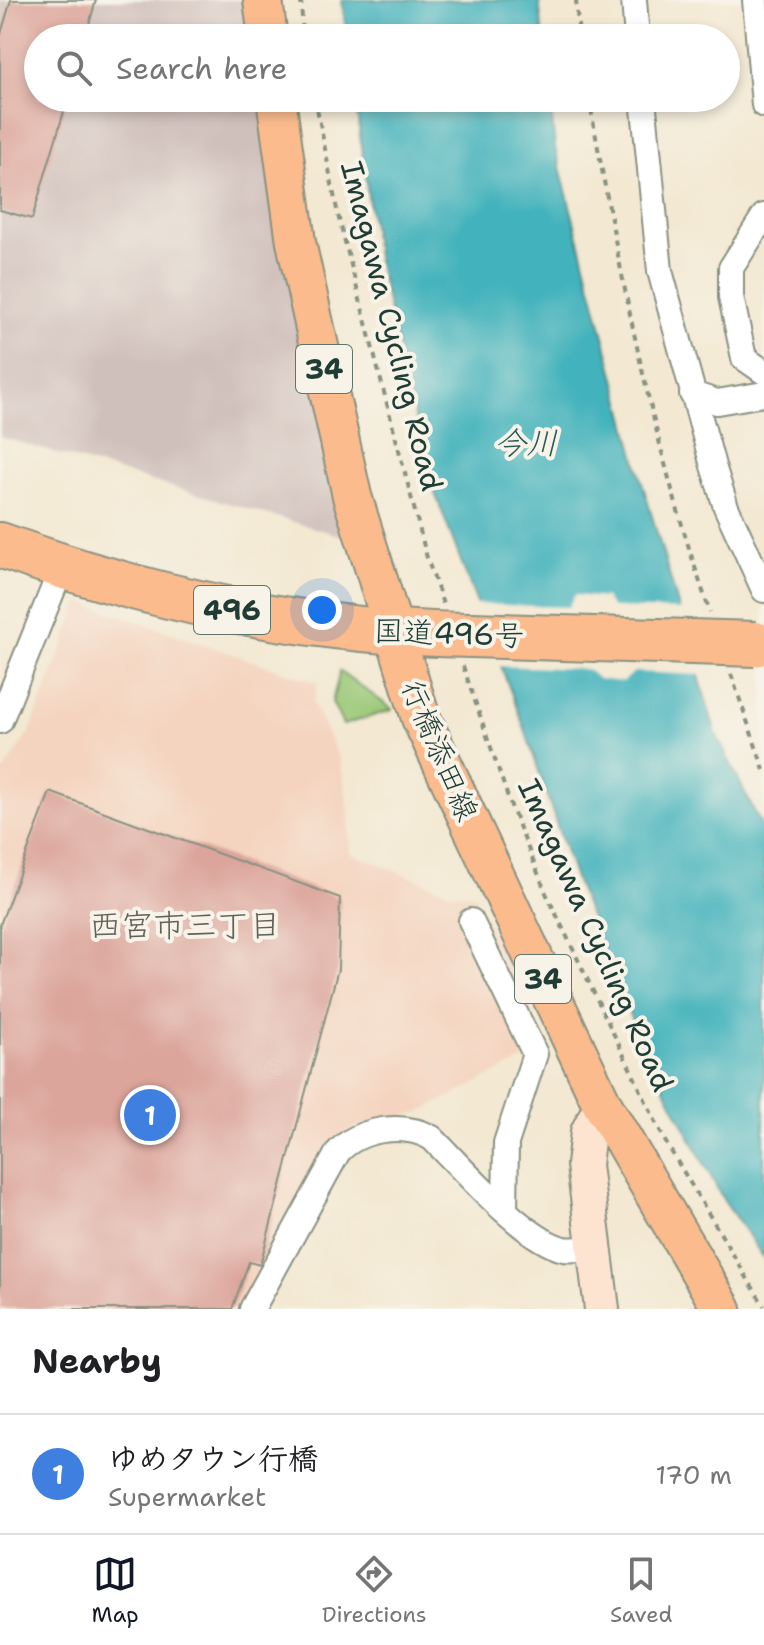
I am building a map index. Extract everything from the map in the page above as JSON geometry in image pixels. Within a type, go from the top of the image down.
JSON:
[{"type":"highway","name":"国道496号","points":[[0,545],[62,567],[183,601],[303,623],[395,634],[750,653]]},
{"type":"main road","points":[[263,0],[266,24]]},
{"type":"main road","name":"行橋添田線","points":[[278,112],[296,242],[348,481],[421,718],[602,1104],[722,1309]]},
{"type":"main road","points":[[602,1104],[588,1132],[584,1165],[602,1309]]},
{"type":"street","points":[[634,0],[636,24]]},
{"type":"street","points":[[755,0],[764,105]]},
{"type":"street","points":[[644,112],[660,271],[726,507],[764,590]]},
{"type":"street","points":[[764,216],[731,268],[731,297],[744,358],[764,372]]},
{"type":"street","points":[[692,394],[717,402],[764,394]]},
{"type":"street","points":[[0,721],[62,567]]},
{"type":"street","points":[[471,921],[535,1054],[506,1143],[505,1211]]},
{"type":"street","points":[[252,1309],[338,1152],[348,1141],[400,1128],[418,1130],[432,1138],[505,1211],[564,1249],[595,1247]]},
{"type":"path","points":[[301,0],[302,24]]},
{"type":"path","points":[[576,0],[578,24]]},
{"type":"path","name":"Imagawa Cycling Road","points":[[318,112],[342,230],[427,558],[460,637],[511,806],[546,893],[665,1141],[764,1306]]},
{"type":"path","points":[[592,112],[628,313],[695,570],[710,614]]},
{"type":"path","points":[[750,653],[764,769]]},
{"type":"shaded area","points":[[0,0],[263,0],[266,24],[24,24],[24,112],[279,112],[366,543],[0,437]]},
{"type":"shaded area","points":[[80,602],[318,683],[313,703],[340,760],[349,810],[350,853],[452,893],[474,894],[547,1048],[420,1112],[357,1127],[336,1137],[320,1155],[242,1309],[0,1309],[0,776],[30,731]]},
{"type":"green space","points":[[340,671],[392,710],[343,725],[332,702]]},
{"type":"water","points":[[342,0],[539,0],[542,24],[345,24]]},
{"type":"water","name":"今川","points":[[357,112],[551,112],[555,148],[642,482],[716,734],[764,831],[764,1258],[724,1201],[642,1046],[575,879],[523,724],[430,480],[376,256]]},
{"type":"pier","points":[[575,595],[605,598],[612,608],[684,610],[703,675],[634,672],[623,682],[598,679],[587,669],[496,666],[473,604],[568,607]]},
{"type":"building","points":[[11,0],[96,0],[89,24],[24,24],[24,112],[64,112],[32,219],[0,210],[0,37]]},
{"type":"building","points":[[50,792],[340,898],[338,969],[260,1265],[249,1262],[232,1309],[0,1309],[0,925]]},
{"type":"place","name":"ゆめタウン行橋","points":[[150,1115]]},
{"type":"district","name":"西宮市三丁目","points":[[185,924]]}]
